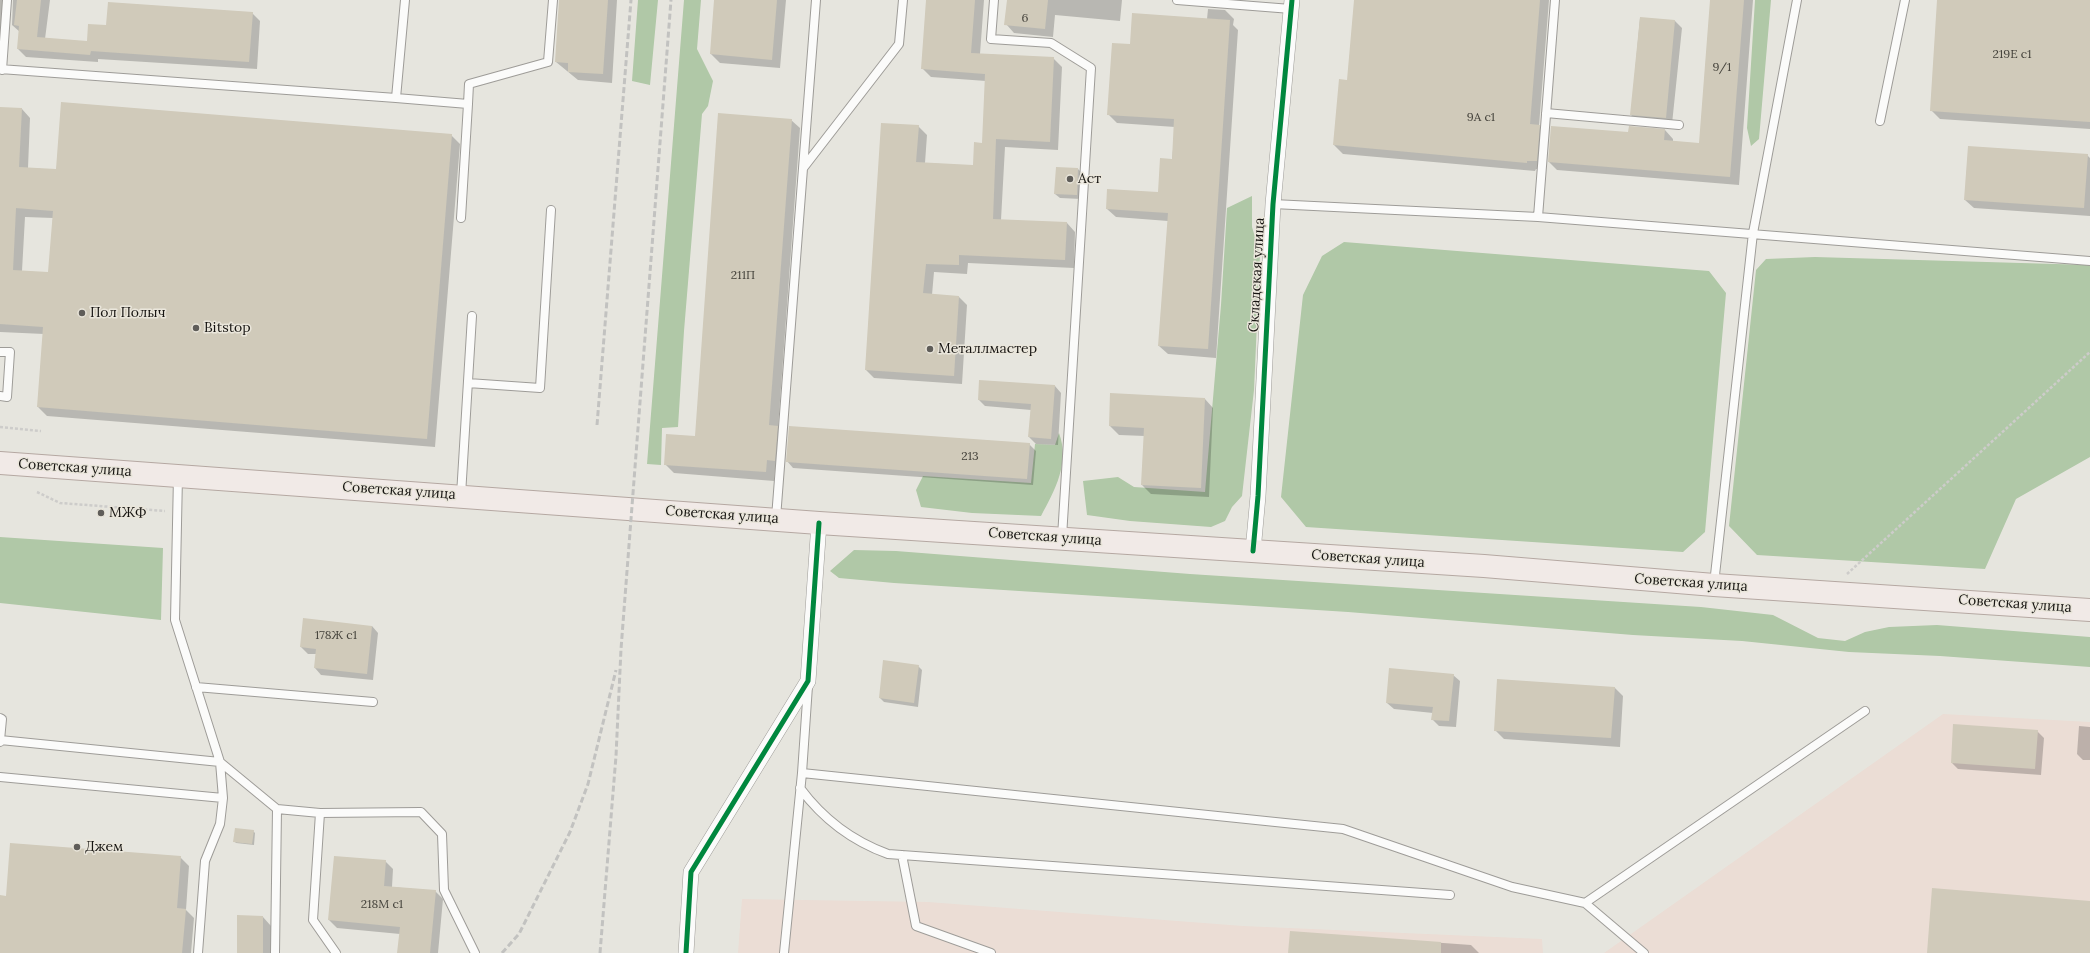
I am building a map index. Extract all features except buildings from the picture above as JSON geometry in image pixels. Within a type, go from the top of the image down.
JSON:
[{"type":"main road","name":"Советская улица","points":[[0,463],[819,523],[1484,566],[1714,585],[2090,610]]},
{"type":"street","name":"Складская улица","points":[[1253,551],[1258,496],[1273,204],[1291,5]]},
{"type":"street","points":[[686,953],[691,872],[808,681],[819,523]]},
{"type":"lane","points":[[7,0],[1,69],[468,104]]},
{"type":"lane","points":[[396,98],[405,0]]},
{"type":"lane","points":[[460,218],[469,84],[548,62],[553,0]]},
{"type":"lane","points":[[776,519],[816,0]]},
{"type":"lane","points":[[803,168],[899,44],[903,0]]},
{"type":"lane","points":[[994,0],[991,39],[1051,43],[1091,68],[1062,538]]},
{"type":"lane","points":[[1177,0],[1291,5]]},
{"type":"lane","points":[[1538,217],[1555,0]]},
{"type":"lane","points":[[1714,585],[1753,233],[1797,0]]},
{"type":"lane","points":[[1880,121],[1904,0]]},
{"type":"lane","points":[[1546,113],[1679,125]]},
{"type":"lane","points":[[1273,204],[1538,217],[2090,261]]},
{"type":"lane","points":[[468,383],[540,388],[551,210]]},
{"type":"lane","points":[[461,496],[472,316]]},
{"type":"lane","points":[[0,352],[10,352],[7,397],[0,396]]},
{"type":"lane","points":[[178,475],[175,620],[220,762],[223,798],[220,824],[205,861],[198,953]]},
{"type":"lane","points":[[784,953],[802,773],[808,681]]},
{"type":"lane","points":[[196,687],[373,702]]},
{"type":"lane","points":[[1585,903],[1865,711]]},
{"type":"lane","points":[[0,718],[2,718],[0,741],[220,762],[277,809],[320,813],[421,812],[442,834],[444,890],[475,953]]},
{"type":"lane","points":[[802,773],[1343,829],[1512,887],[1585,903],[1644,953]]},
{"type":"lane","points":[[0,777],[223,798]]},
{"type":"lane","points":[[800,788],[811,802],[835,826],[865,846],[888,854],[1450,895]]},
{"type":"lane","points":[[275,953],[277,809]]},
{"type":"lane","points":[[320,813],[313,920],[336,953]]},
{"type":"lane","points":[[902,855],[916,926],[991,953]]},
{"type":"path","points":[[1845,575],[2090,352]]},
{"type":"path","points":[[0,427],[41,431]]},
{"type":"path","points":[[37,492],[60,503],[178,512]]},
{"type":"shaded area","points":[[1943,714],[2090,722],[2090,953],[1604,953]]},
{"type":"shaded area","points":[[742,899],[928,902],[1243,926],[1542,939],[1543,953],[738,953]]},
{"type":"green space","points":[[638,0],[658,0],[650,85],[632,81]]},
{"type":"green space","points":[[684,0],[701,0],[697,49],[713,81],[708,106],[702,114],[684,331],[678,427],[662,428],[661,465],[647,464]]},
{"type":"green space","points":[[1755,0],[1771,0],[1759,139],[1751,146],[1747,128]]},
{"type":"green space","points":[[1252,196],[1252,227],[1260,254],[1254,390],[1242,496],[1232,507],[1225,521],[1211,527],[1130,521],[1087,515],[1083,481],[1118,477],[1134,487],[1205,492],[1221,305],[1227,208]]},
{"type":"green space","points":[[1344,242],[1709,271],[1726,293],[1705,532],[1683,552],[1306,527],[1281,497],[1303,295],[1322,256]]},
{"type":"green space","points":[[1815,257],[2090,265],[2090,457],[2016,499],[1985,569],[1757,555],[1729,526],[1756,270],[1766,259]]},
{"type":"green space","points":[[1059,433],[1063,455],[1062,466],[1056,486],[1041,516],[972,513],[921,507],[916,490],[923,476],[1031,483],[1035,444],[1055,445]]},
{"type":"green space","points":[[0,537],[163,548],[161,620],[0,603]]},
{"type":"green space","points":[[854,550],[896,551],[1190,574],[1701,607],[1773,615],[1818,638],[1845,641],[1865,632],[1889,627],[1937,625],[2090,637],[2090,667],[1940,656],[1849,652],[1742,641],[1633,635],[1348,612],[894,583],[839,578],[830,571]]},
{"type":"railway","points":[[597,425],[631,0]]},
{"type":"railway","points":[[600,953],[616,756],[621,649],[671,0]]},
{"type":"railway","points":[[502,953],[519,934],[570,832],[588,784],[616,670]]},
{"type":"cycle path","points":[[1253,551],[1258,496],[1273,204],[1292,0]]},
{"type":"cycle path","points":[[686,953],[691,872],[808,681],[819,523]]},
{"type":"place","name":"Аст","points":[[1070,179]]},
{"type":"place","name":"Пол Полыч","points":[[82,313]]},
{"type":"place","name":"Bitstop","points":[[196,328]]},
{"type":"place","name":"Металлмастер","points":[[930,349]]},
{"type":"place","name":"МЖФ","points":[[101,513]]},
{"type":"place","name":"Джем","points":[[77,847]]}]
